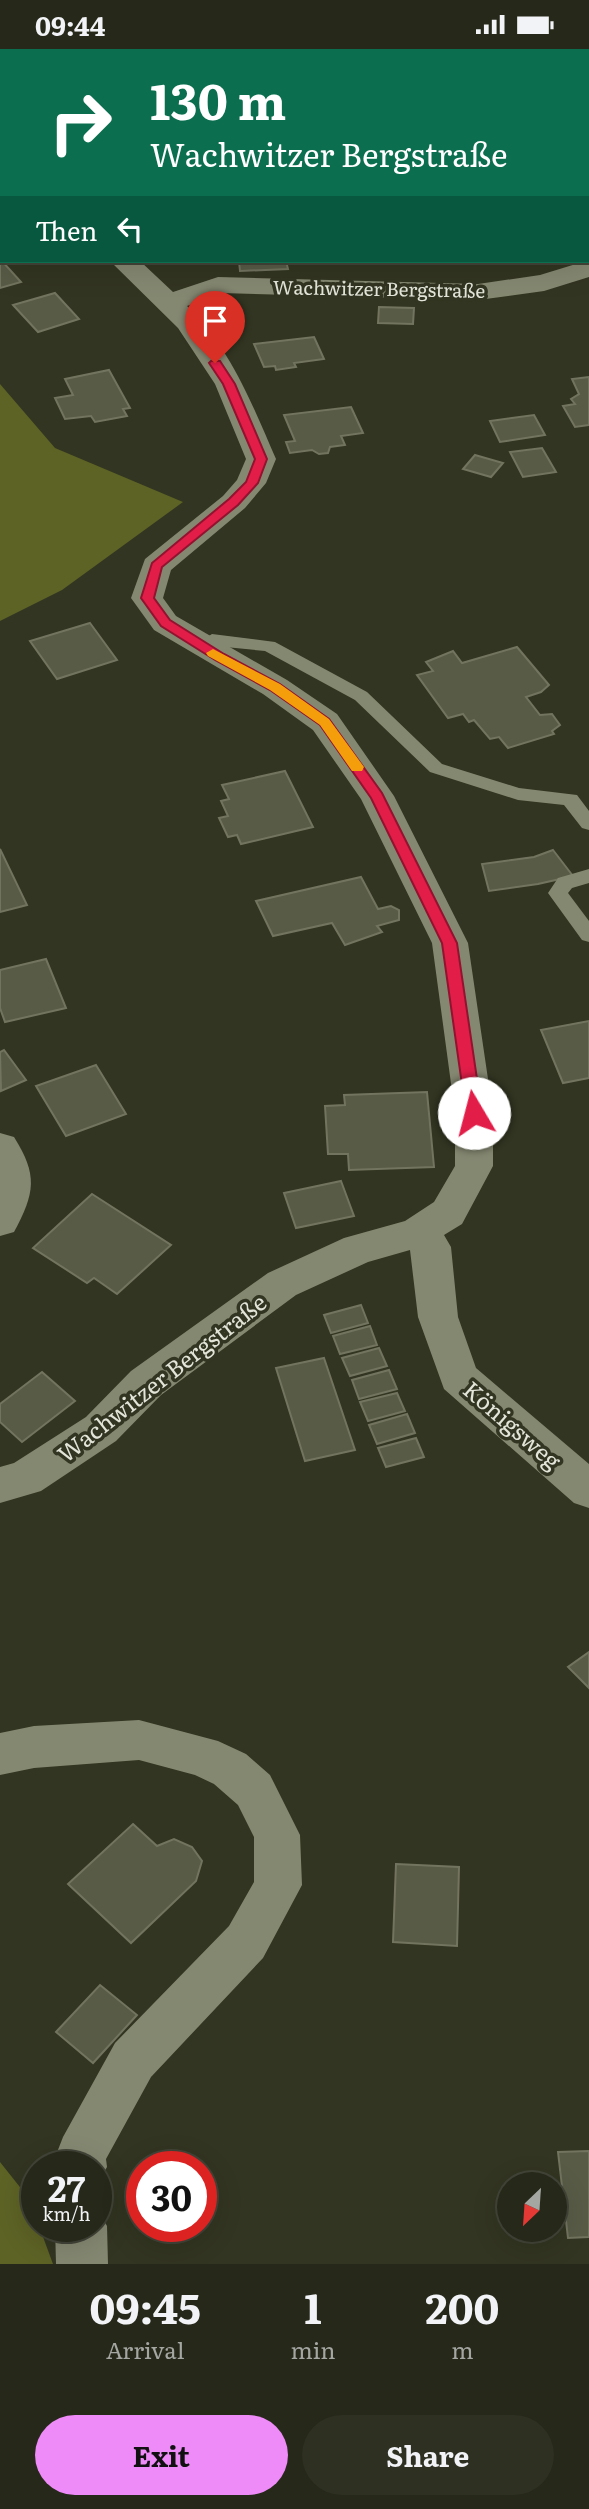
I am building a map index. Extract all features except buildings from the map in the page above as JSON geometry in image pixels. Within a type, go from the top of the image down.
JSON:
[{"type":"street","name":"Wachwitzer Bergstraße","points":[[0,1485],[26,1478],[101,1429],[146,1383],[282,1284],[358,1249],[417,1233],[448,1213],[474,1166],[474,1113],[450,943],[377,796],[325,722],[275,687],[165,623],[147,598],[156,566],[233,502],[251,483],[261,459],[229,384],[189,323],[126,263]]},
{"type":"street","name":"Wachwitzer Bergstraße","points":[[169,303],[218,285],[478,292],[544,283],[589,268]]},
{"type":"street","points":[[0,1147],[14,1171],[11,1199],[0,1221]]},
{"type":"street","name":"Königsweg","points":[[417,1233],[431,1247],[438,1317],[459,1377],[589,1490]]},
{"type":"street","points":[[0,1754],[34,1747],[139,1740],[202,1756],[230,1769],[254,1790],[277,1835],[278,1885],[246,1942],[133,2060],[83,2151]]},
{"type":"street","points":[[81,2242],[82,2264]]},
{"type":"lane","points":[[202,646],[212,640],[269,646],[361,696],[436,768],[518,795],[570,799],[589,824]]},
{"type":"lane","points":[[589,876],[565,883],[558,893],[589,936]]},
{"type":"green space","points":[[0,384],[55,448],[183,502],[62,590],[0,621]]},
{"type":"green space","points":[[0,2162],[21,2188],[21,2242],[45,2242],[53,2264],[0,2264]]},
{"type":"slow traffic","points":[[213,653],[275,687],[325,722],[357,767]]},
{"type":"route","points":[[215,363],[229,384],[261,459],[251,483],[233,502],[156,566],[147,598],[165,623],[275,687],[325,722],[377,796],[450,943],[474,1113]]}]
